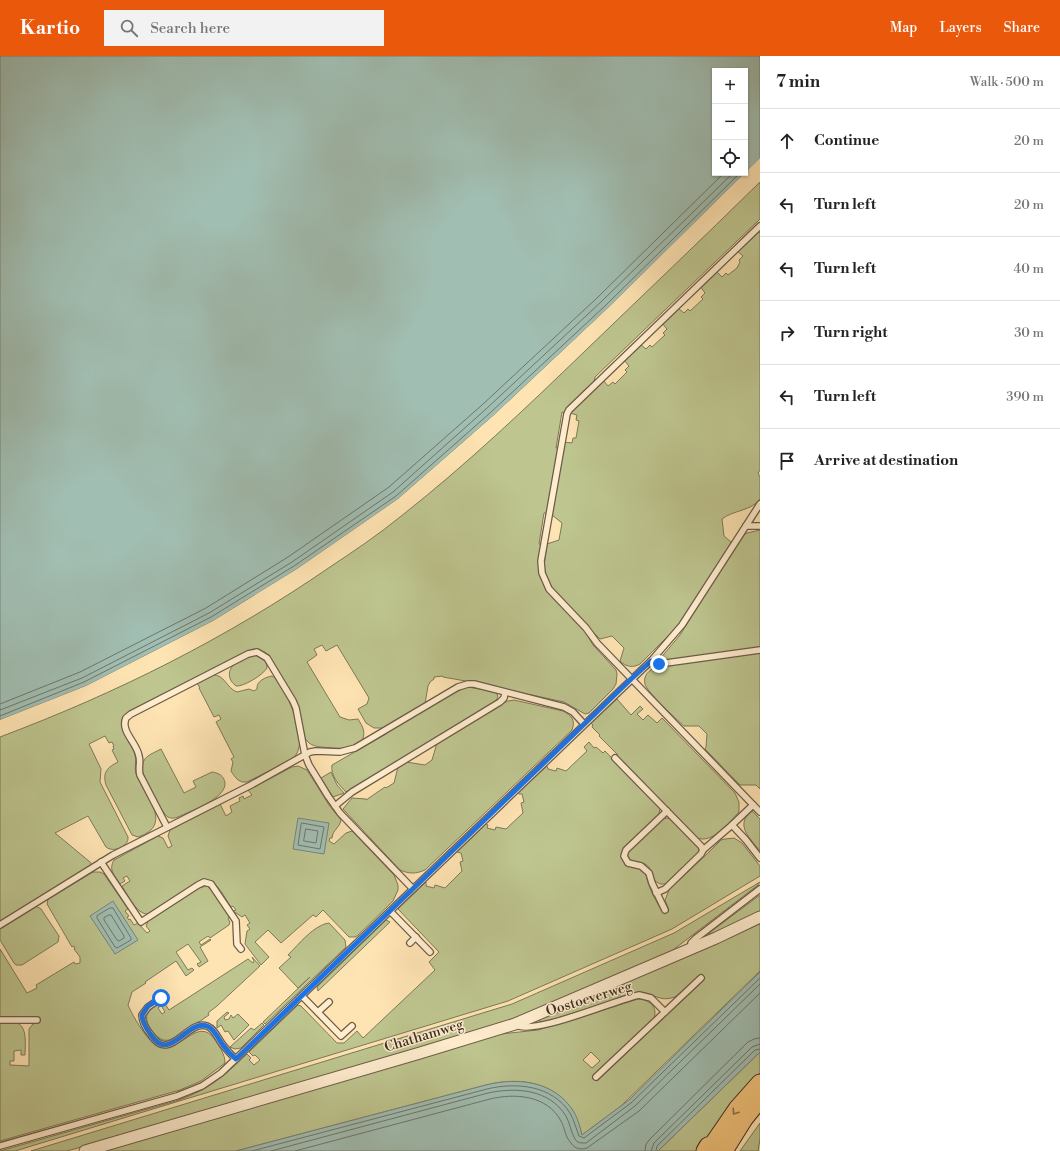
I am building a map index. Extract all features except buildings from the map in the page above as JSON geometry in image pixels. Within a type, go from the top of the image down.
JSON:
[{"type":"main road","points":[[714,1149],[739,1105],[760,1083]]},
{"type":"main road","points":[[714,1149],[744,1119],[760,1099]]},
{"type":"street","name":"Chathamweg","points":[[84,1151],[515,1024],[760,917]]},
{"type":"lane","points":[[760,226],[573,405],[567,414],[541,561],[542,573],[546,584],[553,595],[586,628],[597,643],[631,679],[760,812]]},
{"type":"lane","points":[[0,1146],[188,1092],[212,1080],[236,1059],[651,661],[682,625],[760,504]]},
{"type":"lane","points":[[746,526],[760,526]]},
{"type":"lane","points":[[651,661],[659,664],[670,663],[760,650]]},
{"type":"lane","points":[[167,827],[139,772],[139,756],[125,726],[126,718],[131,714],[248,654],[257,652],[266,658],[293,701],[296,708],[305,755],[309,766],[335,806],[413,889]]},
{"type":"lane","points":[[0,925],[113,855],[305,755],[316,750],[340,752],[355,748],[463,685],[474,684],[567,708],[578,716],[584,724]]},
{"type":"lane","points":[[335,806],[352,792],[500,702],[504,698],[505,693]]},
{"type":"lane","points":[[615,758],[701,846],[703,850]]},
{"type":"lane","points":[[656,893],[665,889],[701,854],[703,850],[753,805]]},
{"type":"lane","points":[[665,910],[652,884],[649,873],[637,864],[632,865],[627,862],[624,854],[626,850],[667,811]]},
{"type":"lane","points":[[732,825],[760,858]]},
{"type":"lane","points":[[101,862],[142,922],[198,885],[204,882],[211,884],[236,920],[237,944],[241,949]]},
{"type":"lane","points":[[691,948],[691,942],[760,889]]},
{"type":"lane","points":[[390,911],[430,952]]},
{"type":"lane","points":[[410,943],[416,938]]},
{"type":"lane","points":[[596,1077],[701,978]]},
{"type":"lane","name":"Oostoeverweg","points":[[515,1024],[521,1028],[538,1027],[640,995],[650,998],[665,1012]]},
{"type":"lane","points":[[302,996],[341,1036],[352,1026]]},
{"type":"lane","points":[[161,998],[148,1006],[142,1015],[144,1025],[155,1041],[162,1044],[173,1042],[202,1025],[212,1029],[228,1052],[236,1059]]},
{"type":"lane","points":[[318,1012],[329,1002]]},
{"type":"lane","points":[[0,1020],[37,1020]]},
{"type":"green space","points":[[760,182],[760,219],[595,377],[594,382],[573,402],[566,413],[562,412],[556,448],[558,448],[547,513],[544,513],[539,544],[542,545],[539,571],[544,585],[550,594],[584,630],[593,645],[616,670],[616,684],[613,689],[589,713],[585,714],[564,702],[443,676],[434,677],[434,679],[430,682],[425,704],[384,728],[374,728],[366,723],[358,709],[367,704],[369,698],[337,645],[326,651],[322,645],[314,649],[317,655],[307,662],[340,717],[349,720],[358,719],[363,727],[364,735],[362,741],[356,745],[344,748],[318,747],[312,745],[306,740],[298,708],[269,656],[260,650],[248,651],[129,711],[124,716],[122,721],[124,732],[135,755],[136,774],[150,800],[156,817],[154,825],[149,832],[138,837],[132,835],[106,785],[105,773],[111,766],[118,762],[112,750],[114,749],[114,746],[112,742],[109,743],[105,736],[89,744],[101,769],[100,782],[128,837],[128,841],[120,848],[109,849],[106,847],[88,816],[55,833],[92,865],[0,922],[0,737],[86,702],[129,683],[170,662],[291,593],[375,537],[448,478],[494,437]]},
{"type":"green space","points":[[758,231],[760,233],[760,470],[758,473],[760,477],[760,499],[752,506],[722,519],[724,536],[731,542],[731,544],[681,623],[640,664],[635,666],[627,666],[620,661],[624,648],[612,636],[600,639],[558,597],[548,583],[544,566],[547,544],[559,540],[562,523],[552,515],[564,442],[572,443],[573,438],[576,438],[579,421],[576,420],[577,415],[570,413],[603,380],[608,386],[613,382],[615,384],[627,372],[625,370],[629,366],[624,360],[640,344],[646,349],[650,345],[652,347],[665,335],[663,333],[667,329],[662,323],[678,308],[684,313],[688,309],[690,311],[703,299],[701,297],[705,293],[700,286],[716,271],[722,277],[726,273],[728,275],[737,268],[740,262],[739,260],[743,256],[737,251]]},
{"type":"green space","points":[[760,530],[760,647],[668,661],[659,660],[680,635],[742,536],[747,533]]},
{"type":"green space","points":[[760,652],[760,789],[756,785],[740,785],[705,749],[707,734],[699,726],[684,726],[651,693],[645,684],[645,678],[647,673],[657,667]]},
{"type":"green space","points":[[251,655],[257,655],[262,658],[266,662],[267,668],[253,680],[243,685],[236,686],[230,679],[230,670],[239,661]]},
{"type":"green space","points":[[212,675],[216,675],[223,679],[230,688],[237,692],[249,689],[254,691],[257,689],[258,684],[262,680],[272,676],[275,678],[289,701],[299,731],[299,747],[294,758],[247,782],[241,782],[237,779],[231,771],[233,762],[231,759],[234,757],[216,722],[221,719],[219,715],[214,717],[197,683]]},
{"type":"green space","points":[[467,687],[494,691],[498,697],[495,702],[346,792],[338,783],[332,772],[332,765],[453,693]]},
{"type":"green space","points":[[617,699],[631,715],[640,706],[643,709],[637,714],[643,720],[648,715],[657,723],[662,718],[735,793],[739,802],[739,812],[719,832],[707,838],[701,839],[695,837],[617,756],[618,755],[592,727],[593,725],[591,723]]},
{"type":"green space","points":[[514,700],[563,711],[572,718],[572,730],[425,870],[412,873],[400,870],[343,809],[352,798],[366,800],[385,787],[386,788],[394,783],[398,767],[406,762],[425,765],[432,760],[437,743],[500,705]]},
{"type":"green space","points":[[589,742],[594,748],[596,747],[603,753],[605,751],[660,808],[659,815],[622,857],[626,864],[638,867],[645,873],[652,892],[663,913],[669,910],[665,900],[669,890],[721,840],[734,838],[742,843],[760,866],[760,876],[672,929],[508,1001],[15,1151],[0,1151],[172,1102],[195,1094],[221,1077],[247,1054],[251,1058],[249,1060],[254,1065],[260,1060],[249,1052],[298,1005],[301,1006],[337,1043],[344,1043],[357,1031],[363,1038],[435,970],[429,962],[439,952],[398,909],[426,882],[426,886],[434,888],[435,885],[445,888],[462,871],[460,862],[463,861],[461,853],[457,852],[486,824],[488,825],[487,828],[495,830],[496,827],[506,829],[523,813],[521,803],[524,802],[522,794],[518,793],[547,766],[548,769],[556,771],[557,768],[566,771],[587,751],[584,747]]},
{"type":"green space","points":[[161,749],[184,793],[196,787],[193,781],[212,772],[219,774],[224,778],[224,789],[214,799],[198,808],[177,817],[168,817],[157,803],[142,770],[143,762],[147,756]]},
{"type":"green space","points":[[298,766],[307,770],[329,805],[341,820],[329,841],[334,844],[346,833],[352,831],[394,875],[398,885],[398,890],[393,901],[357,936],[349,937],[323,910],[316,917],[313,915],[281,943],[268,930],[255,942],[269,957],[261,965],[245,944],[247,931],[250,929],[247,925],[250,923],[245,915],[242,917],[233,911],[236,910],[233,906],[231,907],[219,888],[211,881],[201,880],[148,914],[136,908],[122,886],[130,881],[127,876],[123,878],[125,881],[120,884],[113,873],[112,864],[114,860],[158,836],[163,838],[168,848],[172,846],[168,836],[170,830],[220,804],[226,816],[232,812],[230,806],[240,801],[239,798],[243,796],[244,799],[252,795],[248,790],[292,767]]},
{"type":"green space","points":[[331,772],[337,785],[344,793],[333,797],[321,778]]},
{"type":"green space","points":[[752,811],[760,819],[760,851],[748,836],[744,826],[744,821]]},
{"type":"green space","points":[[667,818],[672,820],[699,848],[700,851],[665,884],[660,884],[655,881],[647,865],[630,860],[627,855],[628,851],[662,819]]},
{"type":"green space","points":[[93,872],[100,872],[104,874],[128,909],[125,911],[129,916],[127,917],[129,920],[130,919],[134,925],[138,923],[147,933],[150,931],[146,926],[148,921],[199,888],[207,886],[216,895],[229,916],[228,919],[230,922],[229,925],[210,938],[208,936],[199,942],[201,945],[210,939],[211,940],[200,947],[208,961],[199,967],[197,964],[201,962],[188,944],[176,952],[188,970],[192,968],[194,970],[186,976],[176,961],[132,992],[128,1005],[141,1029],[155,1045],[166,1048],[174,1046],[195,1033],[202,1031],[209,1033],[215,1040],[223,1054],[225,1063],[201,1081],[180,1090],[0,1141],[0,1023],[16,1023],[20,1025],[25,1036],[25,1055],[21,1055],[21,1050],[14,1051],[14,1061],[10,1061],[10,1065],[29,1066],[29,1029],[33,1024],[38,1022],[38,1018],[0,1018],[0,949],[27,993],[37,988],[36,985],[74,962],[75,964],[80,963],[80,957],[74,949],[74,946],[72,947],[47,904],[48,899]]},
{"type":"green space","points":[[760,882],[669,953],[529,1014],[463,1037],[67,1151],[31,1151],[512,1004],[674,933]]},
{"type":"green space","points":[[760,895],[760,912],[709,935],[709,933]]},
{"type":"green space","points":[[36,906],[41,909],[59,936],[58,942],[22,965],[16,965],[0,940],[0,928]]},
{"type":"green space","points":[[386,920],[390,922],[318,991],[317,987]]},
{"type":"green space","points":[[760,922],[760,971],[621,1106],[582,1135],[577,1119],[569,1105],[558,1095],[533,1083],[518,1081],[486,1085],[236,1151],[100,1151],[501,1034],[538,1030],[638,999],[646,1000],[654,1007],[654,1018],[593,1076],[597,1081],[704,980],[700,976],[675,997],[669,999],[638,992],[545,1022],[540,1022],[539,1020]],"holes":[[[591,1052],[600,1061],[592,1068],[583,1060]]]},
{"type":"green space","points":[[329,923],[345,940],[346,947],[265,1024],[263,1022],[310,977],[298,988],[279,968],[291,957],[288,955],[312,931],[323,924]]},
{"type":"green space","points":[[252,957],[260,966],[208,1013],[209,1015],[173,1039],[165,1040],[156,1036],[148,1024],[147,1015],[149,1011],[161,1003],[162,1005],[158,1008],[162,1014],[165,1012],[162,1007],[165,1005],[163,1001],[169,1010],[248,959],[253,963],[254,961]]},
{"type":"green space","points":[[227,1012],[229,1013],[224,1017],[225,1020],[229,1019],[231,1015],[233,1018],[238,1014],[249,1025],[234,1040],[228,1031],[225,1032],[221,1025],[217,1028],[217,1021]]},
{"type":"green space","points":[[262,1023],[264,1025],[241,1048],[235,1049],[230,1047],[251,1028],[254,1030]]},
{"type":"green space","points":[[760,1052],[760,1073],[743,1090],[700,1151],[658,1151]]},
{"type":"green space","points":[[760,1123],[758,1151],[740,1151]]},
{"type":"water","points":[[0,56],[760,56],[760,158],[748,170],[748,68],[712,68],[712,176],[742,176],[608,308],[493,416],[398,499],[297,569],[213,621],[86,686],[0,720]]},
{"type":"water","points":[[298,818],[329,823],[324,854],[293,849]]},
{"type":"water","points":[[113,901],[138,940],[115,954],[90,916]]},
{"type":"water","points":[[760,972],[760,1052],[658,1151],[236,1151],[486,1085],[511,1081],[535,1084],[557,1094],[574,1112],[582,1135],[629,1100]]},
{"type":"pier","points":[[760,158],[760,161],[748,173],[748,170]]},
{"type":"pier","points":[[742,176],[745,176],[610,309],[494,417],[399,500],[298,571],[214,623],[87,688],[0,722],[0,720],[86,686],[213,621],[297,569],[398,499],[493,416],[608,308]]},
{"type":"route","points":[[161,998],[148,1006],[142,1015],[144,1025],[155,1041],[166,1045],[202,1025],[212,1029],[228,1052],[236,1059],[631,679],[651,661],[659,664]]}]
